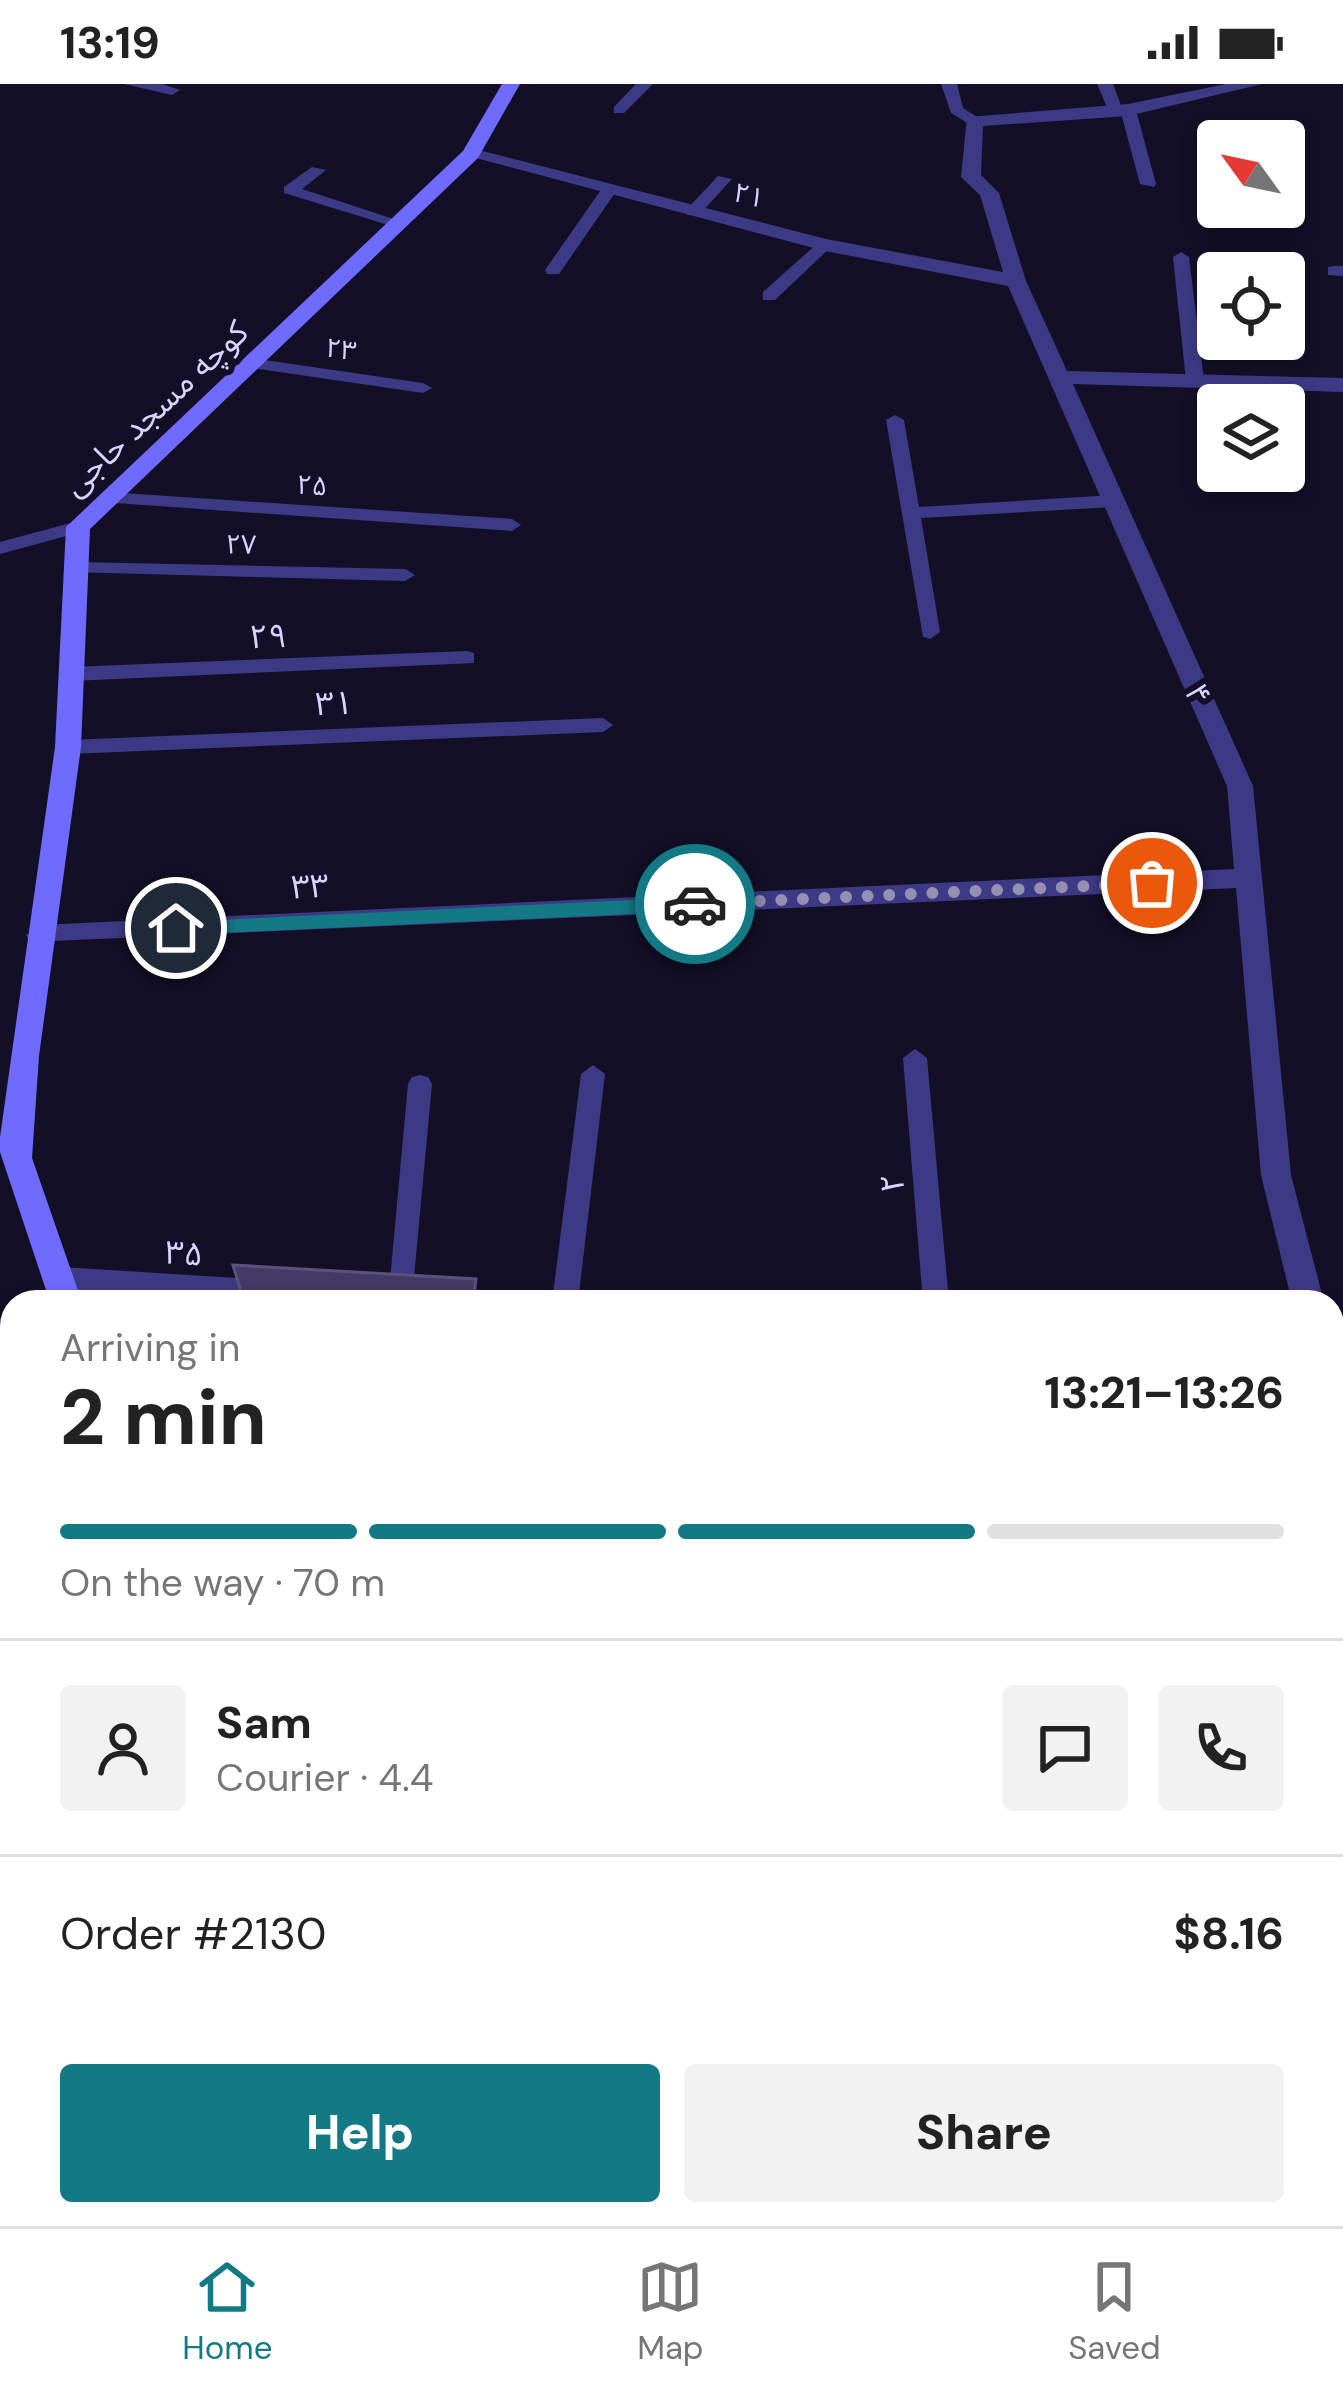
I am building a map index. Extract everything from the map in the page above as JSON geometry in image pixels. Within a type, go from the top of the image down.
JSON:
[{"type":"street","name":"کوچه مسجد حاجی","points":[[17,1158],[40,935],[68,747],[78,527],[471,154],[511,84]]},
{"type":"street","points":[[974,122],[1121,111],[1245,85]]},
{"type":"street","name":"۴","points":[[974,122],[971,176],[989,194],[1016,281],[1240,786],[1276,1175],[1305,1290]]},
{"type":"street","name":"۲۱","points":[[471,154],[825,245],[1016,281]]},
{"type":"street","points":[[1057,376],[1343,385]]},
{"type":"street","name":"۳۳","points":[[40,935],[1247,878]]},
{"type":"street","points":[[0,1106],[64,1290]]},
{"type":"lane","points":[[132,84],[172,90]]},
{"type":"lane","points":[[619,110],[645,84]]},
{"type":"lane","points":[[950,84],[956,110],[974,122]]},
{"type":"lane","points":[[1105,84],[1121,111],[1148,184]]},
{"type":"lane","points":[[318,170],[290,190],[398,223]]},
{"type":"lane","points":[[693,212],[724,179]]},
{"type":"lane","points":[[553,270],[609,190]]},
{"type":"lane","points":[[770,296],[825,245]]},
{"type":"lane","points":[[1181,257],[1195,380]]},
{"type":"lane","name":"۲۳","points":[[251,363],[423,388]]},
{"type":"lane","points":[[895,420],[930,632]]},
{"type":"lane","name":"۲۵","points":[[108,499],[512,525]]},
{"type":"lane","points":[[911,513],[1113,501]]},
{"type":"lane","points":[[0,548],[78,527]]},
{"type":"lane","name":"۲۷","points":[[76,568],[405,575]]},
{"type":"lane","name":"۲۹","points":[[71,674],[467,658]]},
{"type":"lane","name":"۳۱","points":[[68,747],[603,725]]},
{"type":"lane","name":"۲","points":[[915,1058],[935,1290]]},
{"type":"lane","points":[[566,1290],[593,1074]]},
{"type":"lane","points":[[389,1290],[420,1084]]},
{"type":"building","points":[[233,1265],[476,1279],[475,1290],[240,1290]]},
{"type":"way so far","points":[[695,904],[1152,883]]},
{"type":"route","points":[[176,928],[695,904]]}]
